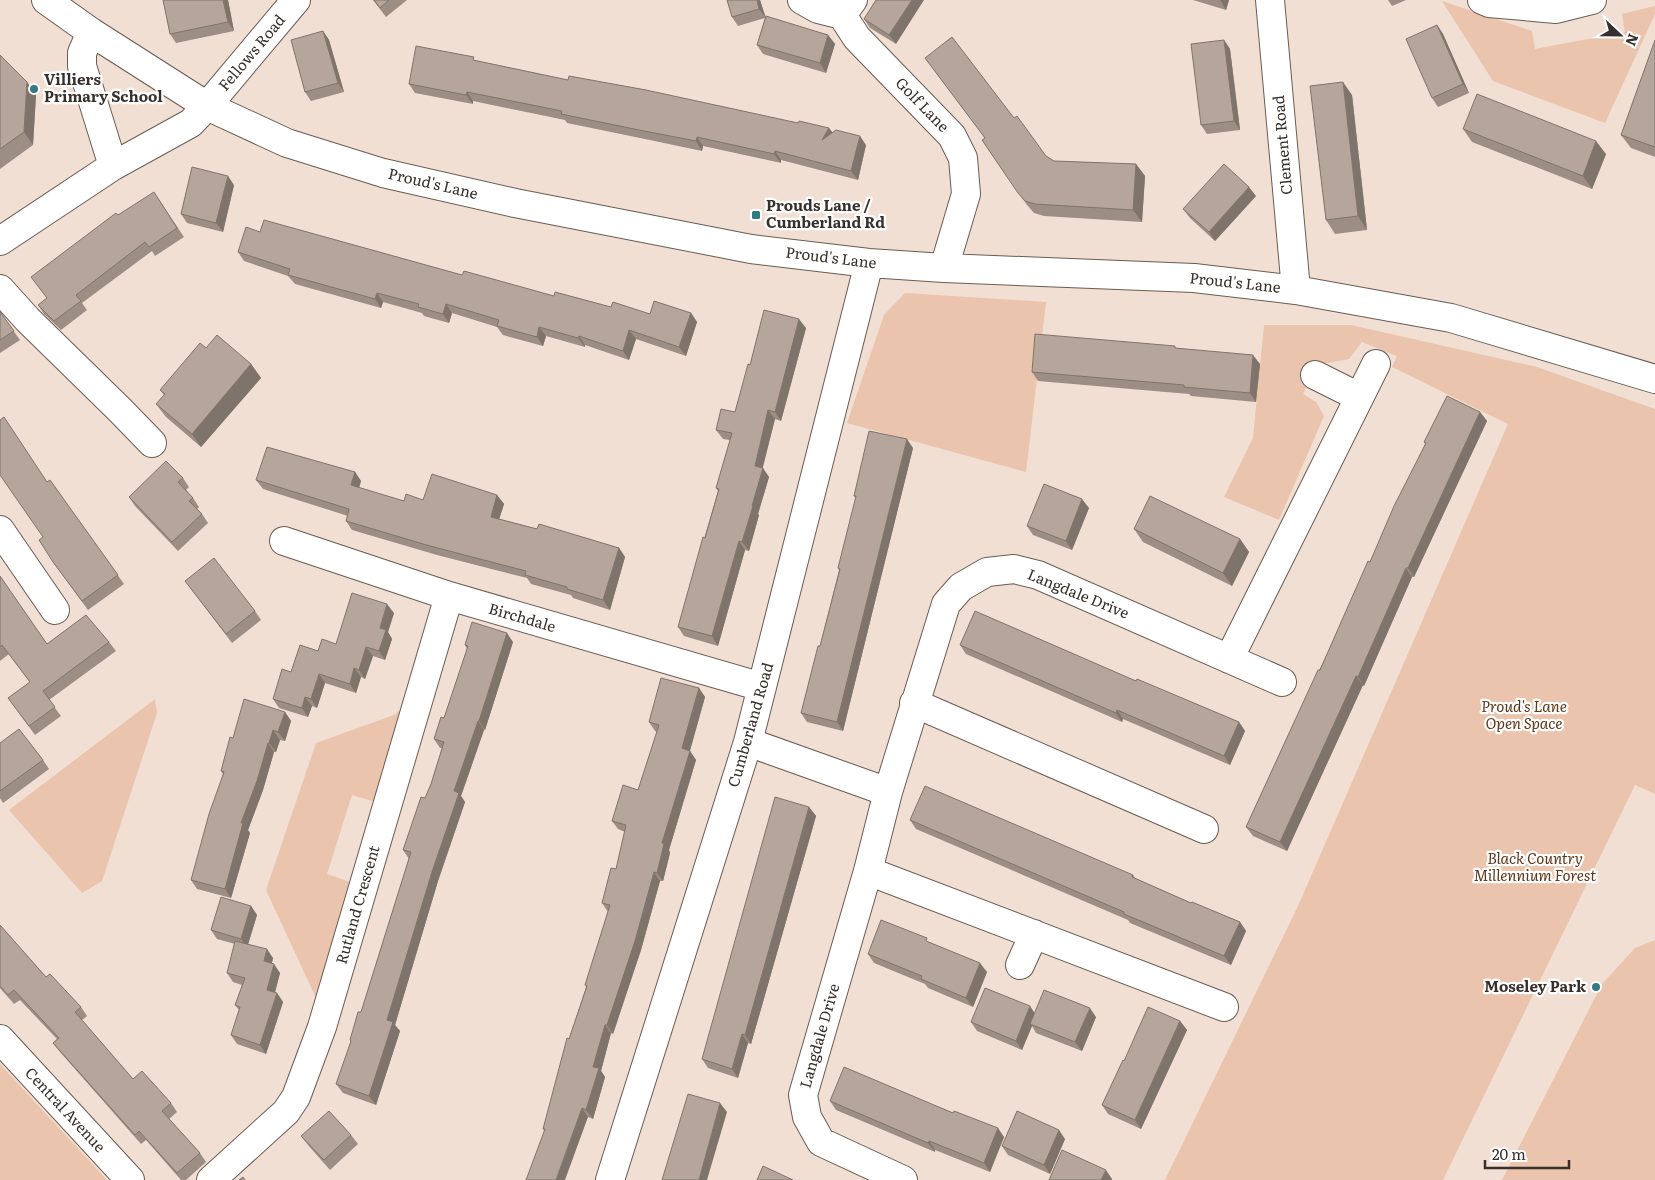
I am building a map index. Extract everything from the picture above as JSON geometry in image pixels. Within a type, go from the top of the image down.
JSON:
[{"type":"street","name":"Proud's Lane","points":[[46,0],[91,32],[208,106],[287,143],[383,173],[525,204],[742,247],[869,263],[944,268],[1194,278],[1296,290],[1451,318],[1655,379]]},
{"type":"street","name":"Fellows Road","points":[[0,241],[114,166],[190,123],[208,106],[296,0]]},
{"type":"street","name":"Golf Lane","points":[[802,0],[818,9],[847,7],[857,38],[952,136],[963,158],[966,194],[944,268]]},
{"type":"street","name":"Clement Road","points":[[1270,0],[1296,290]]},
{"type":"street","points":[[1482,0],[1489,4],[1556,8],[1592,0]]},
{"type":"street","points":[[91,32],[82,53],[82,66],[114,166]]},
{"type":"street","name":"Cumberland Road","points":[[610,1180],[748,742],[869,263]]},
{"type":"street","points":[[0,289],[28,320],[152,443]]},
{"type":"street","points":[[1229,659],[1376,364]]},
{"type":"street","points":[[1315,375],[1359,397]]},
{"type":"street","points":[[0,530],[55,610]]},
{"type":"street","name":"Birchdale","points":[[284,542],[449,596],[762,687]]},
{"type":"street","name":"Langdale Drive","points":[[903,1180],[821,1142],[807,1118],[803,1095],[868,871],[888,792],[946,604],[961,587],[987,572],[1014,569],[1038,575],[1282,682]]},
{"type":"street","name":"Rutland Crescent","points":[[211,1180],[286,1112],[296,1098],[322,1027],[449,596]]},
{"type":"street","points":[[914,703],[1204,829]]},
{"type":"street","points":[[748,742],[888,792]]},
{"type":"street","points":[[868,871],[1224,1007]]},
{"type":"street","points":[[1020,965],[1034,934]]},
{"type":"street","name":"Central Avenue","points":[[0,1039],[130,1180]]},
{"type":"green space","points":[[1442,1],[1532,31],[1535,49],[1625,32],[1622,14],[1655,6],[1655,14],[1605,123],[1493,81]]},
{"type":"green space","points":[[905,293],[1046,302],[1026,472],[847,423],[884,315]]},
{"type":"green space","name":"Proud's Lane Open Space","points":[[1264,325],[1351,325],[1537,367],[1655,409],[1655,794],[1635,785],[1443,1180],[1165,1180],[1298,906],[1508,424],[1392,367],[1397,356],[1362,342],[1349,359],[1318,365],[1303,394],[1316,402],[1324,416],[1279,520],[1224,497],[1253,438]]},
{"type":"green space","points":[[155,699],[157,713],[102,881],[82,893],[9,810]]},
{"type":"green space","points":[[400,710],[375,802],[352,795],[327,874],[350,882],[316,998],[266,890],[316,743],[394,715]]},
{"type":"green space","points":[[1655,940],[1655,1180],[1502,1180],[1602,984],[1635,948]]},
{"type":"green space","points":[[0,1064],[107,1180],[0,1180]]},
{"type":"building","points":[[163,0],[223,0],[228,22],[170,34]]},
{"type":"building","points":[[374,0],[389,0],[380,8]]},
{"type":"building","points":[[727,0],[757,0],[759,9],[732,17]]},
{"type":"building","points":[[876,0],[912,0],[889,35],[864,19]]},
{"type":"building","points":[[766,16],[828,35],[820,63],[757,45]]},
{"type":"building","points":[[1437,25],[1463,84],[1432,98],[1406,39]]},
{"type":"building","points":[[323,31],[338,83],[305,92],[291,40]]},
{"type":"building","points":[[952,37],[1014,118],[1017,116],[1046,156],[1054,161],[1136,164],[1133,210],[1035,204],[1025,201],[982,140],[985,138],[925,58]]},
{"type":"building","points":[[1224,40],[1234,121],[1201,125],[1191,44]]},
{"type":"building","points":[[1655,40],[1655,147],[1621,135]]},
{"type":"building","points":[[416,46],[474,57],[473,60],[568,80],[569,76],[646,90],[829,128],[822,140],[836,130],[860,136],[851,171],[775,151],[774,154],[697,137],[696,141],[561,114],[562,111],[467,92],[466,95],[409,84]]},
{"type":"building","points":[[0,55],[27,82],[24,132],[0,149]]},
{"type":"building","points":[[1343,82],[1358,216],[1326,220],[1310,86]]},
{"type":"building","points":[[1477,94],[1596,141],[1583,176],[1463,129]]},
{"type":"building","points":[[1224,164],[1249,187],[1209,232],[1183,209]]},
{"type":"building","points":[[192,167],[228,176],[216,223],[181,214]]},
{"type":"building","points":[[154,192],[177,228],[149,247],[145,242],[76,295],[81,301],[54,321],[38,305],[47,298],[31,277],[116,213],[118,215]]},
{"type":"building","points":[[264,220],[462,275],[464,271],[554,296],[555,292],[611,307],[613,302],[650,314],[654,301],[691,313],[679,347],[629,330],[623,351],[579,336],[578,338],[539,327],[537,337],[497,326],[499,320],[446,304],[443,314],[418,307],[419,304],[377,293],[375,299],[288,275],[290,269],[238,252],[246,227],[260,232]]},
{"type":"building","points":[[764,310],[799,319],[775,412],[768,410],[755,466],[763,468],[742,542],[739,541],[712,636],[678,627],[703,537],[705,538],[719,489],[716,488],[732,433],[716,430],[721,409],[735,412],[748,364],[750,365]]},
{"type":"building","points":[[0,312],[14,331],[0,340]]},
{"type":"building","points":[[1035,334],[1253,355],[1250,393],[1184,387],[1184,385],[1032,372]]},
{"type":"building","points":[[217,335],[251,364],[192,434],[156,404],[165,394],[160,390],[200,343],[206,348]]},
{"type":"building","points":[[1447,396],[1480,412],[1280,842],[1246,827],[1318,670],[1320,670],[1368,561],[1370,562],[1394,506]]},
{"type":"building","points":[[4,417],[47,482],[50,480],[118,575],[82,601],[53,562],[39,540],[43,537],[0,475],[0,420]]},
{"type":"building","points":[[869,431],[907,439],[837,722],[801,713],[840,569],[838,568],[856,496],[854,496]]},
{"type":"building","points":[[267,447],[355,472],[351,485],[404,501],[406,494],[423,500],[432,474],[497,495],[491,517],[537,529],[539,524],[619,548],[603,600],[525,575],[526,571],[430,546],[346,521],[349,509],[256,480]]},
{"type":"building","points":[[166,461],[183,478],[178,482],[193,498],[189,501],[202,514],[172,542],[129,497]]},
{"type":"building","points":[[1044,484],[1082,499],[1066,541],[1027,526]]},
{"type":"building","points":[[1150,496],[1240,539],[1223,573],[1134,529]]},
{"type":"building","points":[[214,558],[255,611],[226,634],[185,581]]},
{"type":"building","points":[[0,576],[47,644],[86,615],[109,642],[43,691],[55,707],[29,726],[8,698],[30,682],[2,645],[0,647]]},
{"type":"building","points":[[352,593],[387,604],[380,628],[386,630],[379,651],[366,647],[359,670],[354,668],[350,684],[319,674],[311,699],[305,697],[302,708],[273,699],[282,669],[291,672],[300,645],[318,651],[322,639],[336,644]]},
{"type":"building","points":[[975,611],[1136,681],[1137,679],[1239,722],[1224,756],[1117,710],[1116,713],[960,645]]},
{"type":"building","points":[[472,622],[507,633],[454,791],[459,793],[432,872],[387,1020],[393,1022],[369,1096],[336,1084],[351,1041],[358,1012],[361,1012],[411,852],[403,850],[421,797],[425,798],[431,784],[444,742],[434,739],[441,717],[444,718],[468,646],[465,645]]},
{"type":"building","points":[[661,678],[699,688],[682,748],[690,751],[662,843],[664,844],[657,873],[654,872],[635,941],[607,1025],[605,1025],[593,1067],[599,1068],[586,1110],[582,1108],[556,1180],[526,1180],[545,1129],[543,1129],[567,1038],[569,1039],[587,986],[585,985],[610,905],[602,903],[611,868],[616,869],[626,825],[612,821],[623,785],[638,790],[659,725],[649,722]]},
{"type":"building","points":[[244,699],[285,712],[278,732],[273,730],[268,743],[257,781],[241,823],[243,823],[225,889],[191,880],[209,814],[224,772],[221,771],[230,737],[233,738]]},
{"type":"building","points":[[19,729],[43,760],[0,791],[0,743]]},
{"type":"building","points":[[925,786],[1133,875],[1132,877],[1191,903],[1240,922],[1224,956],[910,820]]},
{"type":"building","points":[[775,797],[809,807],[745,1035],[742,1034],[732,1069],[702,1059]]},
{"type":"building","points":[[221,897],[251,906],[241,939],[211,930]]},
{"type":"building","points":[[881,920],[927,938],[926,941],[980,963],[966,998],[921,979],[922,976],[868,954]]},
{"type":"building","points":[[0,925],[46,977],[50,974],[81,1007],[75,1012],[133,1079],[142,1071],[171,1103],[162,1111],[200,1153],[177,1173],[139,1131],[135,1135],[53,1043],[59,1038],[14,990],[8,995],[0,986]]},
{"type":"building","points":[[235,941],[267,949],[264,961],[274,964],[267,990],[277,993],[260,1045],[231,1035],[240,1007],[235,1005],[245,978],[227,973]]},
{"type":"building","points":[[985,988],[1030,1006],[1016,1041],[971,1022]]},
{"type":"building","points":[[1044,990],[1090,1008],[1075,1042],[1030,1024]]},
{"type":"building","points":[[1148,1007],[1180,1021],[1135,1120],[1102,1105]]},
{"type":"building","points":[[844,1067],[953,1113],[954,1111],[998,1128],[984,1163],[929,1141],[928,1143],[830,1101]]},
{"type":"building","points":[[688,1094],[720,1103],[699,1180],[662,1180]]},
{"type":"building","points":[[329,1111],[351,1135],[324,1160],[301,1136]]},
{"type":"building","points":[[1017,1111],[1059,1130],[1044,1165],[1002,1146]]},
{"type":"building","points":[[1062,1150],[1106,1170],[1101,1180],[1049,1180]]},
{"type":"building","points":[[763,1166],[793,1180],[757,1180]]},
{"type":"place","name":"Villiers Primary School","points":[[34,89]]},
{"type":"place","name":"Prouds Lane / Cumberland Rd","points":[[756,215]]},
{"type":"place","name":"Moseley Park","points":[[1596,987]]},
{"type":"park label","name":"Black Country Millennium Forest","points":[[1535,868]]}]
